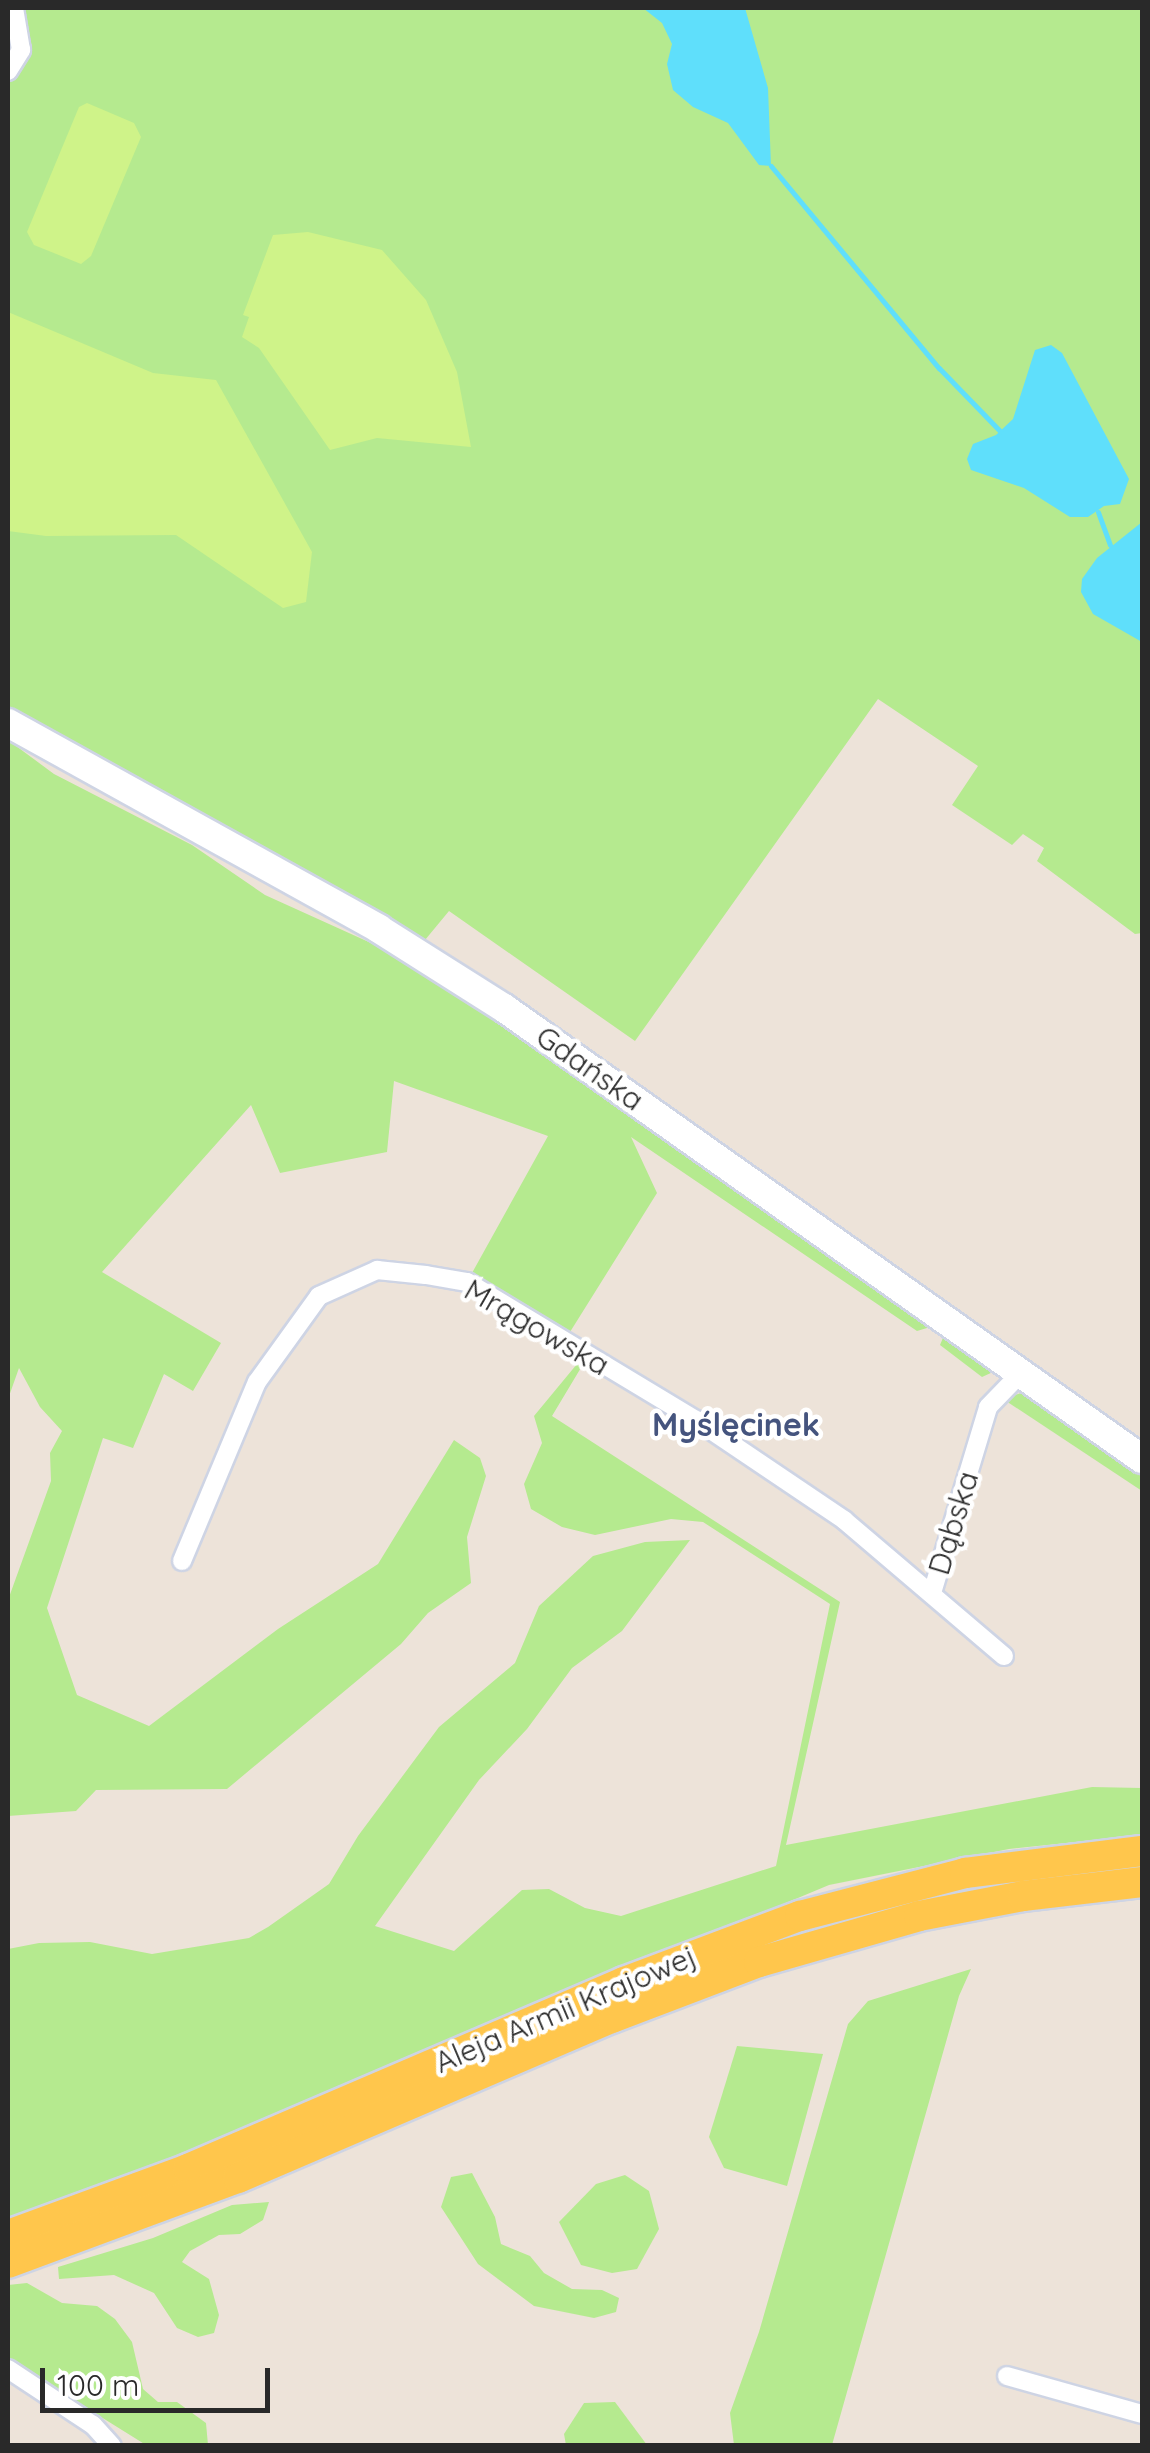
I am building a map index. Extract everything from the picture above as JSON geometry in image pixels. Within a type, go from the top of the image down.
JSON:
[{"type":"main road","name":"Gdańska","points":[[8,723],[366,922],[504,1008],[1142,1458]]},
{"type":"main road","name":"Aleja Armii Krajowej","points":[[8,2235],[188,2169],[624,1982],[800,1916],[965,1873],[1142,1850]]},
{"type":"main road","name":"Aleja Armii Krajowej","points":[[8,2263],[221,2184],[612,2018],[759,1962],[863,1929],[952,1908],[1142,1882]]},
{"type":"street","points":[[8,71],[21,50],[14,8]]},
{"type":"street","name":"Mrągowska","points":[[182,1561],[257,1382],[319,1296],[377,1270],[466,1282],[696,1420],[844,1520],[932,1592]]},
{"type":"street","name":"Dąbska","points":[[1004,1656],[932,1592],[988,1407],[1021,1373]]},
{"type":"street","points":[[8,2369],[93,2425],[112,2446]]},
{"type":"street","points":[[1006,2376],[1142,2414]]},
{"type":"green space","points":[[8,8],[1142,8],[1142,933],[1135,934],[1037,861],[1044,848],[1023,834],[1012,845],[952,805],[978,766],[878,699],[635,1041],[449,911],[425,940],[8,710]]},
{"type":"green space","points":[[87,103],[134,123],[141,137],[91,256],[81,264],[34,245],[27,232],[79,107]]},
{"type":"green space","points":[[308,232],[382,250],[426,300],[457,372],[471,447],[377,438],[330,450],[259,348],[242,337],[249,317],[243,315],[273,235]]},
{"type":"green space","points":[[8,312],[153,373],[216,380],[312,552],[306,602],[283,608],[176,535],[46,536],[8,531]]},
{"type":"green space","points":[[8,740],[54,774],[192,845],[265,895],[371,943],[609,1092],[924,1318],[927,1328],[917,1331],[631,1137],[657,1193],[570,1332],[594,1346],[552,1416],[840,1602],[786,1845],[1092,1787],[1142,1788],[1142,1835],[1009,1849],[829,1885],[238,2132],[8,2219],[8,1949],[39,1943],[90,1942],[152,1954],[249,1938],[268,1927],[329,1884],[358,1836],[439,1727],[515,1663],[539,1606],[593,1556],[645,1542],[690,1540],[622,1631],[572,1668],[527,1729],[479,1780],[375,1926],[454,1951],[522,1890],[549,1889],[585,1908],[621,1916],[776,1866],[830,1604],[703,1522],[671,1519],[595,1535],[562,1527],[531,1509],[524,1484],[542,1443],[534,1416],[577,1364],[467,1282],[548,1136],[394,1081],[387,1152],[280,1173],[251,1105],[102,1272],[221,1343],[193,1391],[164,1374],[133,1448],[103,1438],[47,1608],[77,1695],[149,1726],[278,1629],[378,1564],[454,1440],[480,1458],[486,1476],[467,1537],[471,1583],[428,1613],[401,1644],[227,1789],[96,1790],[76,1811],[8,1816],[8,1600],[51,1481],[50,1453],[62,1431],[40,1407],[19,1368],[8,1399]]},
{"type":"green space","points":[[945,1333],[988,1364],[993,1372],[982,1377],[940,1345]]},
{"type":"green space","points":[[1021,1393],[1035,1398],[1142,1473],[1142,1491],[1003,1399]]},
{"type":"green space","points":[[971,1969],[959,1996],[832,2445],[734,2445],[730,2413],[759,2332],[848,2024],[868,2001]]},
{"type":"green space","points":[[737,2046],[823,2054],[787,2186],[724,2168],[709,2137]]},
{"type":"green space","points":[[472,2173],[495,2217],[501,2244],[530,2256],[544,2273],[572,2289],[602,2290],[619,2298],[616,2312],[594,2318],[534,2306],[478,2264],[441,2207],[451,2177]]},
{"type":"green space","points":[[625,2175],[649,2191],[659,2229],[637,2269],[612,2273],[581,2265],[559,2222],[596,2184]]},
{"type":"green space","points":[[269,2202],[263,2220],[240,2234],[219,2235],[190,2251],[182,2262],[209,2279],[219,2315],[214,2333],[198,2337],[177,2328],[154,2293],[114,2275],[59,2279],[58,2267],[153,2238],[232,2205]]},
{"type":"green space","points":[[27,2283],[62,2303],[97,2306],[115,2319],[132,2342],[143,2389],[158,2402],[177,2402],[206,2423],[208,2445],[146,2445],[8,2359],[8,2285]]},
{"type":"green space","points":[[615,2402],[647,2445],[566,2445],[564,2434],[584,2403]]},
{"type":"water","points":[[643,8],[745,8],[768,88],[771,166],[759,165],[728,123],[693,107],[673,90],[667,64],[672,44],[662,23]]},
{"type":"water","points":[[1051,345],[1062,353],[1129,479],[1120,504],[1104,506],[1088,517],[1070,517],[1024,488],[971,470],[967,459],[973,444],[996,435],[1013,419],[1035,350]]},
{"type":"water","points":[[1142,522],[1142,642],[1093,614],[1081,592],[1082,579],[1097,558]]},
{"type":"waterway","points":[[771,166],[939,368],[1000,431]]},
{"type":"waterway","points":[[1098,512],[1110,545]]},
{"type":"district","name":"Myślęcinek","points":[[736,1424]]}]
